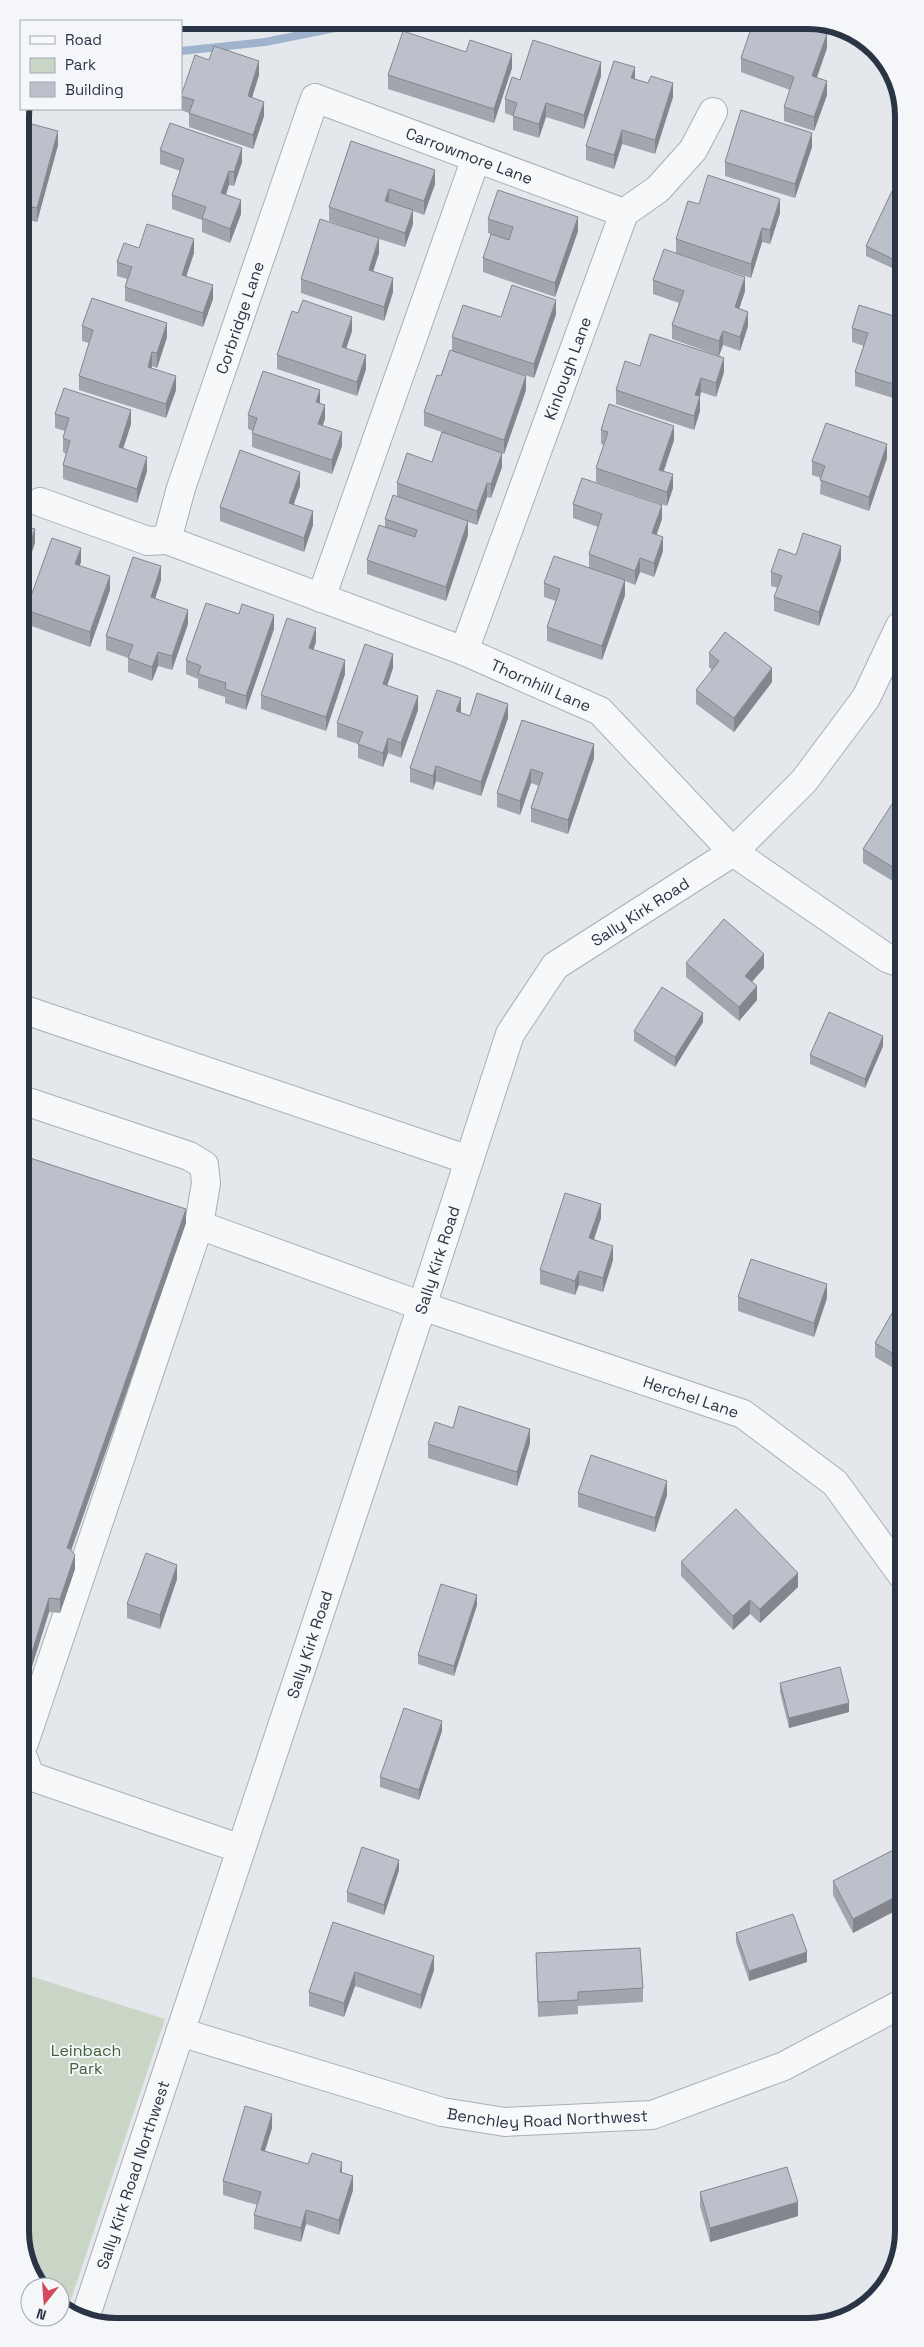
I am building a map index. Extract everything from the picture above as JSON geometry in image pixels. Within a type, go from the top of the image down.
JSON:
[{"type":"street","name":"Carrowmore Lane","points":[[316,98],[624,213]]},
{"type":"street","name":"Corbridge Lane","points":[[167,540],[184,479],[316,98]]},
{"type":"street","points":[[624,213],[658,189],[693,150],[713,112]]},
{"type":"street","points":[[321,598],[476,158]]},
{"type":"street","name":"Kinlough Lane","points":[[464,651],[624,213]]},
{"type":"street","name":"Thornhill Lane","points":[[40,502],[148,541],[167,540],[464,651],[600,711],[733,852],[887,958],[895,960]]},
{"type":"street","name":"Sally Kirk Road","points":[[180,2032],[422,1306],[510,1034],[555,966],[733,852],[804,781],[861,706],[895,636]]},
{"type":"street","points":[[29,1011],[469,1160]]},
{"type":"street","points":[[29,1102],[189,1156],[204,1165],[206,1184],[199,1225],[29,1728]]},
{"type":"street","name":"Herchel Lane","points":[[199,1225],[422,1306],[743,1414],[835,1483],[895,1565]]},
{"type":"street","points":[[29,1773],[30,1776],[241,1849]]},
{"type":"street","name":"Benchley Road Northwest","points":[[180,2032],[442,2112],[505,2122],[652,2115],[784,2066],[895,2008]]},
{"type":"street","name":"Sally Kirk Road Northwest","points":[[87,2313],[180,2032]]},
{"type":"green space","name":"Leinbach Park","points":[[29,1976],[165,2019],[70,2302],[70,2277],[42,2277],[30,2249]]},
{"type":"building","points":[[751,29],[813,29],[827,34],[812,76],[827,81],[814,117],[784,107],[794,77],[741,58]]},
{"type":"building","points":[[403,31],[466,52],[470,40],[512,54],[494,109],[388,75]]},
{"type":"building","points":[[533,40],[601,62],[584,115],[546,103],[539,124],[513,116],[517,103],[505,99],[512,77],[520,80]]},
{"type":"building","points":[[214,46],[259,61],[248,96],[264,102],[253,135],[189,113],[194,100],[182,96],[182,93],[195,55],[209,60]]},
{"type":"building","points":[[614,61],[635,67],[631,78],[648,83],[651,76],[673,83],[655,140],[622,130],[614,155],[586,146]]},
{"type":"building","points":[[741,110],[812,133],[795,184],[725,162]]},
{"type":"building","points":[[29,123],[58,131],[37,208],[29,206]]},
{"type":"building","points":[[170,123],[242,148],[234,172],[229,171],[221,193],[241,200],[230,229],[202,218],[206,207],[172,195],[184,159],[160,150]]},
{"type":"building","points":[[351,141],[435,170],[424,201],[389,189],[385,201],[413,210],[405,233],[329,207]]},
{"type":"building","points":[[708,175],[780,199],[770,230],[762,228],[751,264],[676,239],[688,201],[699,204]]},
{"type":"building","points":[[498,190],[578,217],[555,283],[483,258],[491,234],[509,240],[513,227],[488,219]]},
{"type":"building","points":[[892,191],[895,192],[895,260],[866,246]]},
{"type":"building","points":[[320,219],[379,238],[369,270],[393,278],[384,307],[301,279]]},
{"type":"building","points":[[147,224],[194,239],[182,275],[213,285],[203,313],[125,287],[132,267],[117,262],[124,243],[139,248]]},
{"type":"building","points":[[664,249],[745,277],[735,307],[748,312],[740,337],[723,331],[719,341],[672,325],[684,291],[653,280]]},
{"type":"building","points":[[512,285],[556,300],[534,364],[452,337],[463,305],[501,317]]},
{"type":"building","points":[[92,298],[167,323],[157,353],[152,352],[148,367],[176,376],[166,404],[79,376],[93,330],[82,326]]},
{"type":"building","points":[[303,300],[352,317],[342,347],[366,355],[357,382],[277,355],[292,311],[298,313]]},
{"type":"building","points":[[859,305],[895,316],[895,385],[855,372],[868,333],[852,328]]},
{"type":"building","points":[[650,334],[724,358],[716,383],[701,378],[695,395],[700,396],[694,416],[616,390],[625,361],[640,366]]},
{"type":"building","points":[[450,350],[526,376],[504,440],[424,412],[437,375],[441,376]]},
{"type":"building","points":[[263,371],[320,390],[316,402],[325,405],[318,424],[342,432],[332,460],[252,433],[257,418],[248,415]]},
{"type":"building","points":[[64,388],[131,410],[119,447],[147,457],[137,489],[63,465],[70,441],[63,438],[69,418],[55,414]]},
{"type":"building","points":[[609,404],[674,426],[659,470],[673,474],[667,492],[596,468],[608,432],[601,430]]},
{"type":"building","points":[[826,423],[887,444],[869,497],[820,480],[825,466],[812,461]]},
{"type":"building","points":[[442,432],[502,453],[491,484],[487,483],[477,511],[397,483],[407,453],[432,462]]},
{"type":"building","points":[[240,450],[300,472],[289,503],[313,511],[304,538],[220,507]]},
{"type":"building","points":[[582,478],[662,505],[652,533],[663,537],[654,563],[640,558],[635,571],[589,554],[602,514],[573,504]]},
{"type":"building","points":[[393,495],[468,521],[446,587],[367,560],[379,525],[415,537],[417,530],[385,519]]},
{"type":"building","points":[[29,527],[35,529],[29,547]]},
{"type":"building","points":[[803,533],[841,546],[819,612],[774,597],[782,576],[771,572],[779,549],[796,555]]},
{"type":"building","points":[[52,538],[81,548],[75,564],[110,576],[90,632],[29,611],[29,602]]},
{"type":"building","points":[[554,556],[625,580],[602,646],[547,627],[560,589],[544,583]]},
{"type":"building","points":[[133,557],[161,566],[151,597],[188,610],[172,656],[158,652],[152,667],[128,658],[133,645],[106,636]]},
{"type":"building","points":[[206,603],[239,614],[242,604],[274,615],[246,696],[225,689],[226,683],[198,674],[201,666],[186,660]]},
{"type":"building","points":[[287,618],[316,628],[309,648],[345,660],[326,717],[261,695]]},
{"type":"building","points":[[725,632],[772,668],[734,718],[696,690],[719,661],[709,653]]},
{"type":"building","points":[[365,644],[393,654],[383,684],[418,696],[401,743],[388,738],[383,753],[358,744],[363,732],[337,723]]},
{"type":"building","points":[[437,690],[461,698],[456,711],[470,716],[477,693],[508,704],[481,782],[436,766],[433,776],[410,768]]},
{"type":"building","points":[[522,720],[594,744],[568,820],[531,808],[543,773],[531,769],[520,801],[497,793]]},
{"type":"building","points":[[892,804],[895,806],[895,868],[863,849]]},
{"type":"building","points":[[724,919],[764,954],[745,976],[757,986],[739,1007],[686,963]]},
{"type":"building","points":[[662,987],[703,1013],[675,1057],[634,1031]]},
{"type":"building","points":[[829,1012],[883,1036],[865,1079],[810,1055]]},
{"type":"building","points":[[29,1158],[186,1209],[67,1548],[75,1555],[60,1599],[49,1598],[29,1662]]},
{"type":"building","points":[[565,1193],[601,1204],[589,1238],[613,1246],[603,1278],[579,1271],[575,1281],[540,1270]]},
{"type":"building","points":[[751,1259],[827,1284],[814,1323],[738,1297]]},
{"type":"building","points":[[895,1308],[895,1355],[875,1343]]},
{"type":"building","points":[[459,1406],[530,1429],[517,1472],[428,1444],[435,1422],[453,1428]]},
{"type":"building","points":[[591,1455],[667,1481],[655,1518],[578,1493]]},
{"type":"building","points":[[736,1509],[798,1573],[760,1609],[750,1600],[733,1616],[681,1562]]},
{"type":"building","points":[[146,1553],[177,1565],[160,1615],[127,1604]]},
{"type":"building","points":[[441,1584],[477,1595],[454,1666],[418,1655]]},
{"type":"building","points":[[840,1667],[849,1703],[789,1718],[780,1683]]},
{"type":"building","points":[[404,1708],[442,1721],[419,1790],[380,1777]]},
{"type":"building","points":[[362,1847],[399,1860],[384,1905],[347,1892]]},
{"type":"building","points":[[895,1849],[895,1897],[853,1919],[833,1881]]},
{"type":"building","points":[[793,1914],[807,1952],[749,1971],[736,1933]]},
{"type":"building","points":[[333,1922],[434,1956],[421,1995],[355,1972],[344,2003],[309,1992]]},
{"type":"building","points":[[640,1948],[643,1988],[578,1992],[578,2000],[538,2002],[536,1953]]},
{"type":"building","points":[[245,2106],[272,2114],[261,2150],[308,2164],[312,2153],[342,2162],[340,2172],[353,2176],[339,2220],[306,2210],[301,2228],[254,2215],[261,2192],[223,2181]]},
{"type":"building","points":[[787,2167],[798,2202],[710,2228],[700,2192]]},
{"type":"waterway","points":[[182,51],[265,42],[330,29]]}]
